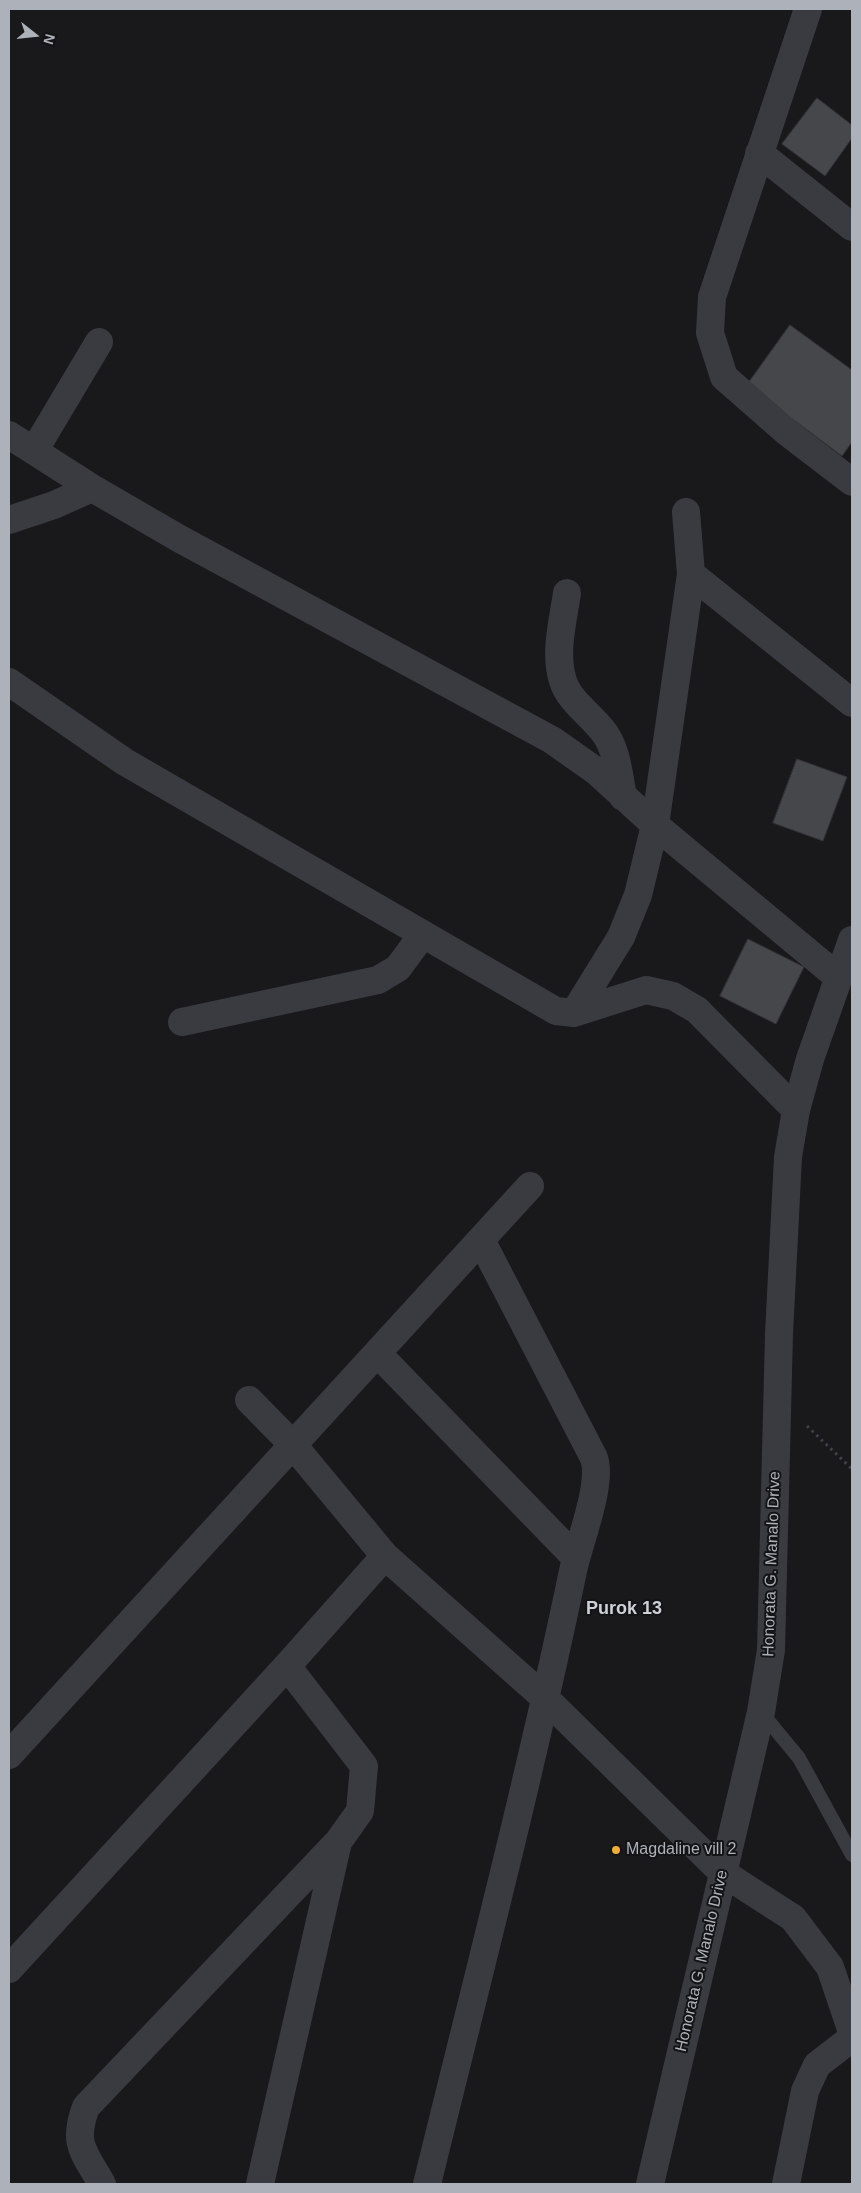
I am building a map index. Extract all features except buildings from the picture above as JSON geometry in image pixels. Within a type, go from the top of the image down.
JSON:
[{"type":"street","points":[[808,9],[712,297],[710,333],[724,377],[788,433],[852,482]]},
{"type":"street","points":[[759,153],[852,227]]},
{"type":"street","points":[[34,451],[99,342]]},
{"type":"street","points":[[9,435],[92,488],[180,539],[552,740],[596,771],[655,825],[838,977]]},
{"type":"street","points":[[9,520],[54,505],[92,488]]},
{"type":"street","points":[[574,1013],[621,937],[638,895],[655,825],[691,574],[686,512]]},
{"type":"street","points":[[691,574],[852,703]]},
{"type":"street","points":[[567,593],[559,659],[563,682],[571,697],[604,732],[612,748],[623,797]]},
{"type":"street","points":[[9,682],[125,762],[556,1011],[574,1013],[646,990],[673,996],[697,1010],[796,1110]]},
{"type":"street","points":[[182,1022],[378,980],[398,968],[422,934]]},
{"type":"street","name":"Honorata G. Manalo Drive","points":[[650,2184],[761,1712],[771,1650],[778,1398],[788,1157],[796,1110],[810,1058],[852,940]]},
{"type":"street","points":[[9,1755],[530,1186]]},
{"type":"street","points":[[427,2184],[546,1699],[576,1558],[595,1485],[597,1466],[482,1240]]},
{"type":"street","points":[[378,1354],[576,1558]]},
{"type":"street","points":[[249,1400],[293,1445],[385,1556],[546,1699],[723,1872],[793,1918],[830,1967],[852,2032]]},
{"type":"street","points":[[9,1969],[287,1666],[385,1556]]},
{"type":"street","points":[[102,2184],[80,2146],[79,2126],[86,2107],[338,1842],[360,1812],[364,1766],[287,1666]]},
{"type":"street","points":[[260,2184],[338,1842]]},
{"type":"street","points":[[786,2184],[805,2091],[817,2065],[852,2038]]},
{"type":"lane","points":[[761,1712],[798,1758],[852,1855]]},
{"type":"path","points":[[778,1398],[852,1469]]},
{"type":"place","name":"Magdaline vill 2","points":[[616,1850]]},
{"type":"district","name":"Purok 13","points":[[624,1609]]}]
